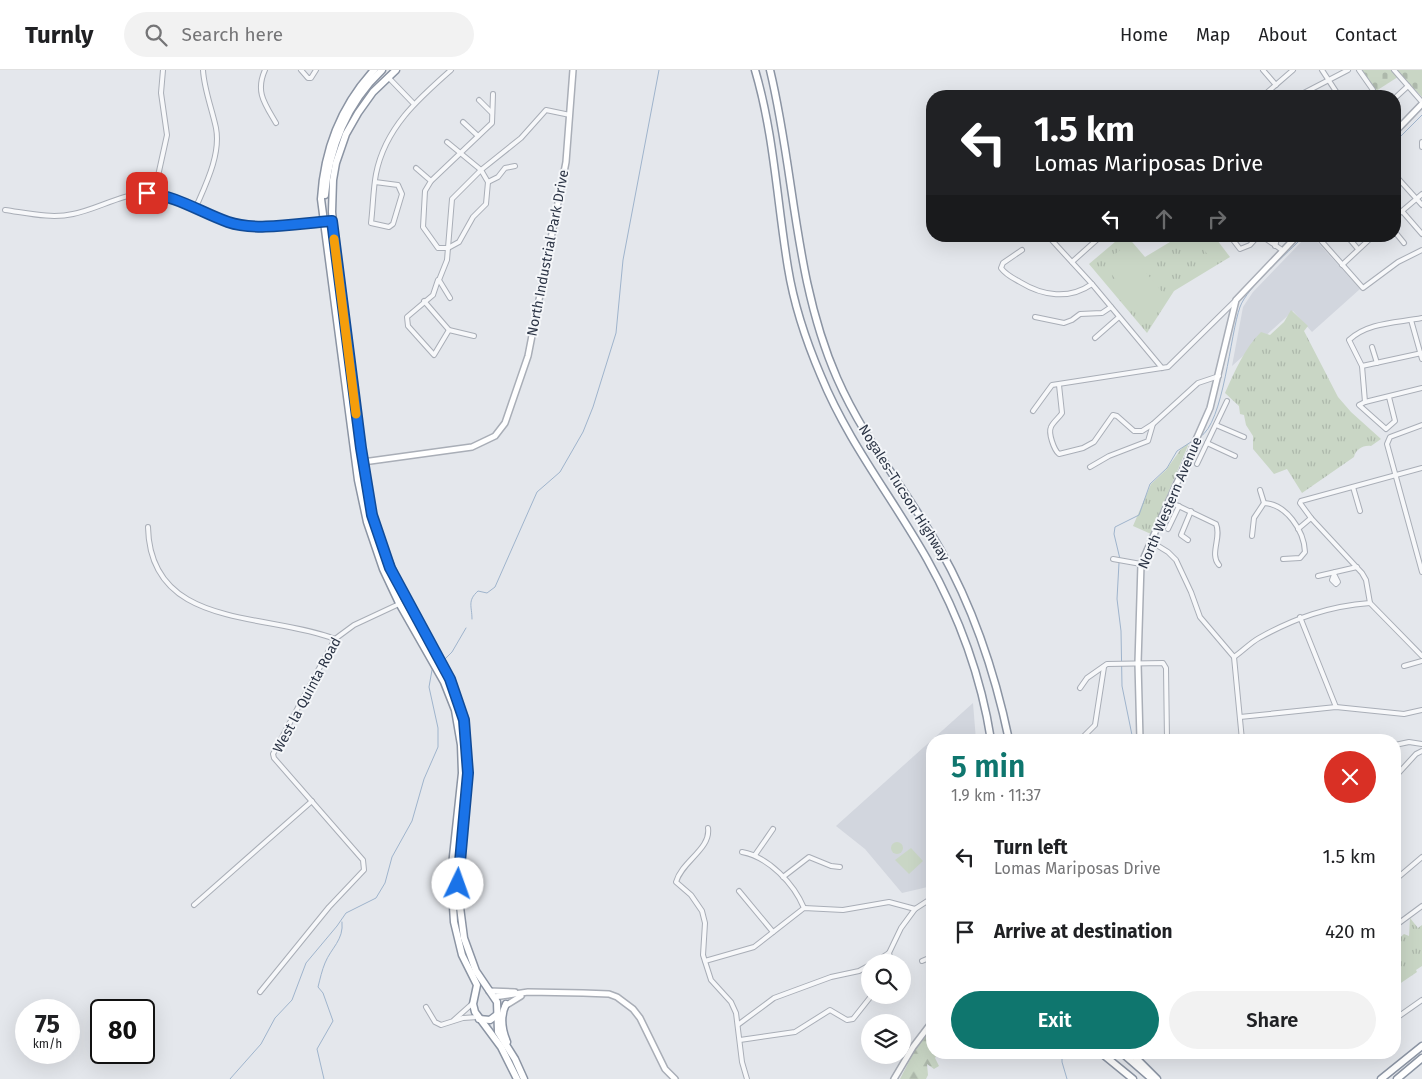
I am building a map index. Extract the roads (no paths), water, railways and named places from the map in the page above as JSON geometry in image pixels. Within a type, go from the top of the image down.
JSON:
[{"type":"highway","points":[[374,70],[351,98],[332,137],[322,182],[363,462],[360,470],[380,562],[400,604],[448,675],[461,711],[467,742],[468,773],[458,882],[461,926],[470,958],[492,994],[498,1012],[498,1032],[515,1059]]},
{"type":"highway","points":[[382,70],[358,98],[337,140],[327,178],[327,221],[332,286],[358,480],[369,516],[390,568],[432,652],[455,710],[461,745],[462,779],[451,875],[454,920],[460,950],[477,984],[473,1008],[478,1018],[501,1047],[517,1079]]},
{"type":"highway","points":[[327,221],[338,156],[358,113],[388,74],[396,70]]},
{"type":"highway","name":"Nogales–Tucson Highway","points":[[755,70],[768,129],[788,269],[810,349],[848,433],[926,557],[955,614],[981,687],[990,734]]},
{"type":"highway","name":"Nogales–Tucson Highway","points":[[770,70],[782,124],[800,253],[823,342],[838,380],[874,449],[950,568],[992,666],[1008,734]]},
{"type":"highway","points":[[349,408],[358,456],[363,462]]},
{"type":"highway","points":[[457,821],[462,823],[463,828]]},
{"type":"highway","points":[[451,875],[455,876],[458,882]]},
{"type":"highway","points":[[454,920],[458,921],[461,926]]},
{"type":"highway","points":[[474,1000],[483,994],[492,994]]},
{"type":"highway","points":[[506,1004],[503,1010],[503,1029],[524,1079]]},
{"type":"highway","points":[[478,1018],[490,1020],[498,1012]]},
{"type":"highway","points":[[1381,1079],[1422,1046]]},
{"type":"highway","points":[[1109,1059],[1133,1079]]},
{"type":"highway","points":[[1115,1059],[1138,1079]]},
{"type":"highway","points":[[1129,1059],[1152,1079]]},
{"type":"highway","points":[[1137,1059],[1157,1079]]},
{"type":"highway","points":[[1397,1079],[1422,1060]]},
{"type":"street","points":[[154,194],[166,135],[160,78],[163,70]]},
{"type":"street","points":[[196,207],[212,167],[217,130],[203,70]]},
{"type":"street","points":[[265,70],[260,81],[260,88],[263,102],[276,123]]},
{"type":"street","points":[[301,70],[308,78],[312,78],[316,70]]},
{"type":"street","points":[[375,182],[398,185],[402,194],[393,224],[389,227],[371,224],[375,182],[385,148],[398,123],[413,103],[451,70]]},
{"type":"street","name":"North Industrial Park Drive","points":[[363,462],[472,448],[489,441],[500,430],[530,346],[566,162],[573,70]]},
{"type":"street","points":[[1263,70],[1276,85]]},
{"type":"street","points":[[1270,90],[1293,70]]},
{"type":"street","points":[[1322,70],[1335,90]]},
{"type":"street","points":[[1309,90],[1325,81],[1330,82],[1348,70]]},
{"type":"street","points":[[1359,70],[1373,90]]},
{"type":"street","points":[[1394,70],[1422,103],[1401,126]]},
{"type":"street","points":[[388,74],[413,103]]},
{"type":"street","points":[[1401,92],[1408,86]]},
{"type":"street","points":[[447,142],[460,153],[481,170],[488,182],[486,204],[473,217],[459,242],[448,248],[438,248],[423,227],[425,191],[431,181],[460,153],[492,123],[493,94]]},
{"type":"street","points":[[479,100],[492,113]]},
{"type":"street","points":[[449,330],[434,355],[408,326],[407,317],[433,295],[447,260],[452,199],[481,170],[521,138],[546,110],[570,115]]},
{"type":"street","points":[[463,122],[478,136]]},
{"type":"street","points":[[488,182],[498,177],[505,168],[515,166]]},
{"type":"street","points":[[416,168],[431,181]]},
{"type":"street","points":[[1401,182],[1422,205]]},
{"type":"street","points":[[5,210],[55,216],[82,211],[124,197],[154,194],[196,207],[229,222],[250,226],[327,221]]},
{"type":"street","points":[[1422,194],[1402,211],[1422,234]]},
{"type":"street","points":[[1401,239],[1404,243]]},
{"type":"street","points":[[1054,242],[1092,284],[1162,368]]},
{"type":"street","points":[[1072,262],[1094,242]]},
{"type":"street","points":[[1235,242],[1240,249],[1252,242]]},
{"type":"street","points":[[1270,242],[1282,250]]},
{"type":"street","points":[[1276,246],[1277,242]]},
{"type":"street","points":[[1033,412],[1050,386],[1162,368],[1172,364],[1291,242]]},
{"type":"street","points":[[1322,242],[1363,288],[1398,262],[1422,250]]},
{"type":"street","points":[[1352,242],[1358,249]]},
{"type":"street","points":[[1342,265],[1366,242]]},
{"type":"street","points":[[1022,250],[1003,263],[1001,268],[1024,285],[1046,294],[1072,294],[1092,284]]},
{"type":"street","points":[[438,280],[450,298]]},
{"type":"street","name":"North Western Avenue","points":[[1140,734],[1138,663],[1140,564],[1210,408],[1236,300]]},
{"type":"street","points":[[424,302],[449,330],[474,336]]},
{"type":"street","points":[[1036,318],[1064,323],[1080,314],[1102,313],[1111,307]]},
{"type":"street","points":[[1222,314],[1232,318]]},
{"type":"street","points":[[1095,338],[1119,317]]},
{"type":"street","points":[[1365,402],[1362,366],[1349,340],[1360,330],[1369,327],[1422,318]]},
{"type":"street","points":[[1411,320],[1422,359]]},
{"type":"street","points":[[1372,347],[1377,362]]},
{"type":"street","points":[[1362,366],[1421,353]]},
{"type":"street","points":[[1059,385],[1062,413],[1050,428],[1055,450],[1059,454],[1063,454],[1083,448],[1097,439],[1107,422],[1115,415],[1137,432],[1153,424],[1198,383],[1219,376]]},
{"type":"street","points":[[1389,397],[1395,421],[1386,429],[1359,405],[1422,388]]},
{"type":"street","points":[[1197,464],[1227,401]]},
{"type":"street","points":[[1090,467],[1109,456],[1148,441],[1153,424]]},
{"type":"street","points":[[1216,425],[1244,437]]},
{"type":"street","points":[[1422,425],[1390,436],[1387,444],[1422,572]]},
{"type":"street","points":[[1207,443],[1235,456]]},
{"type":"street","points":[[1193,448],[1202,453]]},
{"type":"street","points":[[1422,468],[1301,501],[1303,508],[1311,518],[1357,567],[1366,580],[1370,603],[1422,656]]},
{"type":"street","points":[[1353,487],[1360,511]]},
{"type":"street","points":[[1260,490],[1264,503]]},
{"type":"street","points":[[1168,502],[1191,511],[1218,527],[1215,559],[1219,564]]},
{"type":"street","points":[[1264,503],[1280,506],[1298,529],[1305,552],[1296,559],[1283,559]]},
{"type":"street","points":[[1252,536],[1254,518],[1264,503]]},
{"type":"street","points":[[1168,529],[1179,506]]},
{"type":"street","points":[[1186,539],[1181,535],[1191,511]]},
{"type":"street","points":[[1298,529],[1311,518]]},
{"type":"street","points":[[148,527],[149,546],[156,566],[172,589],[187,601],[211,610],[335,639]]},
{"type":"street","points":[[1150,541],[1168,552],[1176,560],[1200,616],[1234,657],[1241,734]]},
{"type":"street","points":[[1416,547],[1422,545]]},
{"type":"street","points":[[1113,559],[1140,564]]},
{"type":"street","points":[[1318,576],[1335,574],[1357,567]]},
{"type":"street","points":[[1234,657],[1260,637],[1300,617],[1335,607],[1370,603]]},
{"type":"street","name":"West la Quinta Road","points":[[312,801],[274,758],[273,754],[335,639],[354,625],[400,604]]},
{"type":"street","points":[[1300,617],[1336,706]]},
{"type":"street","points":[[1404,666],[1422,661]]},
{"type":"street","points":[[1080,688],[1087,678],[1110,663],[1163,663],[1166,668],[1167,734]]},
{"type":"street","points":[[1086,734],[1095,725],[1104,667]]},
{"type":"street","points":[[1240,717],[1336,706],[1404,714],[1422,710]]},
{"type":"street","points":[[1401,744],[1408,742],[1422,744]]},
{"type":"street","points":[[1401,770],[1413,756],[1422,751]]},
{"type":"street","points":[[194,906],[312,801],[363,860],[364,870],[329,907],[260,992]]},
{"type":"street","points":[[708,828],[705,844],[684,865],[676,882],[695,899],[702,912],[705,923],[702,949],[705,961],[711,980],[734,1008],[747,1079]]},
{"type":"street","points":[[755,855],[774,830]]},
{"type":"street","points":[[742,852],[755,855],[784,877],[804,908]]},
{"type":"street","points":[[784,877],[809,856],[831,866],[840,867]]},
{"type":"street","points":[[1401,875],[1422,857]]},
{"type":"street","points":[[739,891],[773,932]]},
{"type":"street","points":[[705,961],[754,947],[804,908],[843,910],[889,902],[915,910]]},
{"type":"street","points":[[890,953],[901,928],[915,910],[926,902]]},
{"type":"street","points":[[1401,922],[1422,906]]},
{"type":"street","points":[[922,961],[926,959]]},
{"type":"street","points":[[738,1024],[774,998],[831,977],[861,970]]},
{"type":"street","points":[[492,994],[525,992],[609,994],[626,1002],[640,1018],[665,1069],[675,1079]]},
{"type":"street","points":[[498,1012],[506,1004],[520,996],[536,993]]},
{"type":"street","points":[[426,1007],[439,1024],[444,1025],[452,1021],[474,1000]]},
{"type":"street","points":[[1401,1014],[1422,1000]]},
{"type":"street","points":[[740,1040],[795,1032],[830,1010],[836,1011],[847,1020],[853,1019],[865,1004]]},
{"type":"street","points":[[452,1021],[478,1018]]},
{"type":"street","points":[[894,1079],[913,1047],[926,1030]]},
{"type":"waterway","points":[[472,619],[472,598],[478,591],[487,593],[495,587],[537,492],[560,472],[583,432],[593,407],[616,333],[623,260],[659,70]]},
{"type":"waterway","points":[[1401,136],[1422,115]]},
{"type":"waterway","points":[[1200,437],[1208,429],[1221,397],[1236,320],[1244,299],[1259,280],[1298,242]]},
{"type":"waterway","points":[[1120,559],[1114,534],[1115,527],[1139,515],[1150,484],[1167,468],[1177,451],[1194,440]]},
{"type":"waterway","points":[[1119,563],[1117,599],[1121,631],[1122,686],[1132,734]]},
{"type":"waterway","points":[[445,659],[452,652],[466,628]]},
{"type":"waterway","points":[[230,1079],[261,1044],[275,1018],[292,1000],[306,963],[346,913],[376,898],[385,883],[392,857],[412,821],[424,779],[438,747],[438,728],[429,687],[432,670]]},
{"type":"waterway","points":[[324,1079],[317,1049],[333,1021],[323,993],[318,987],[325,963],[341,934],[342,922]]},
{"type":"waterway","points":[[1062,1059],[1067,1079]]}]
